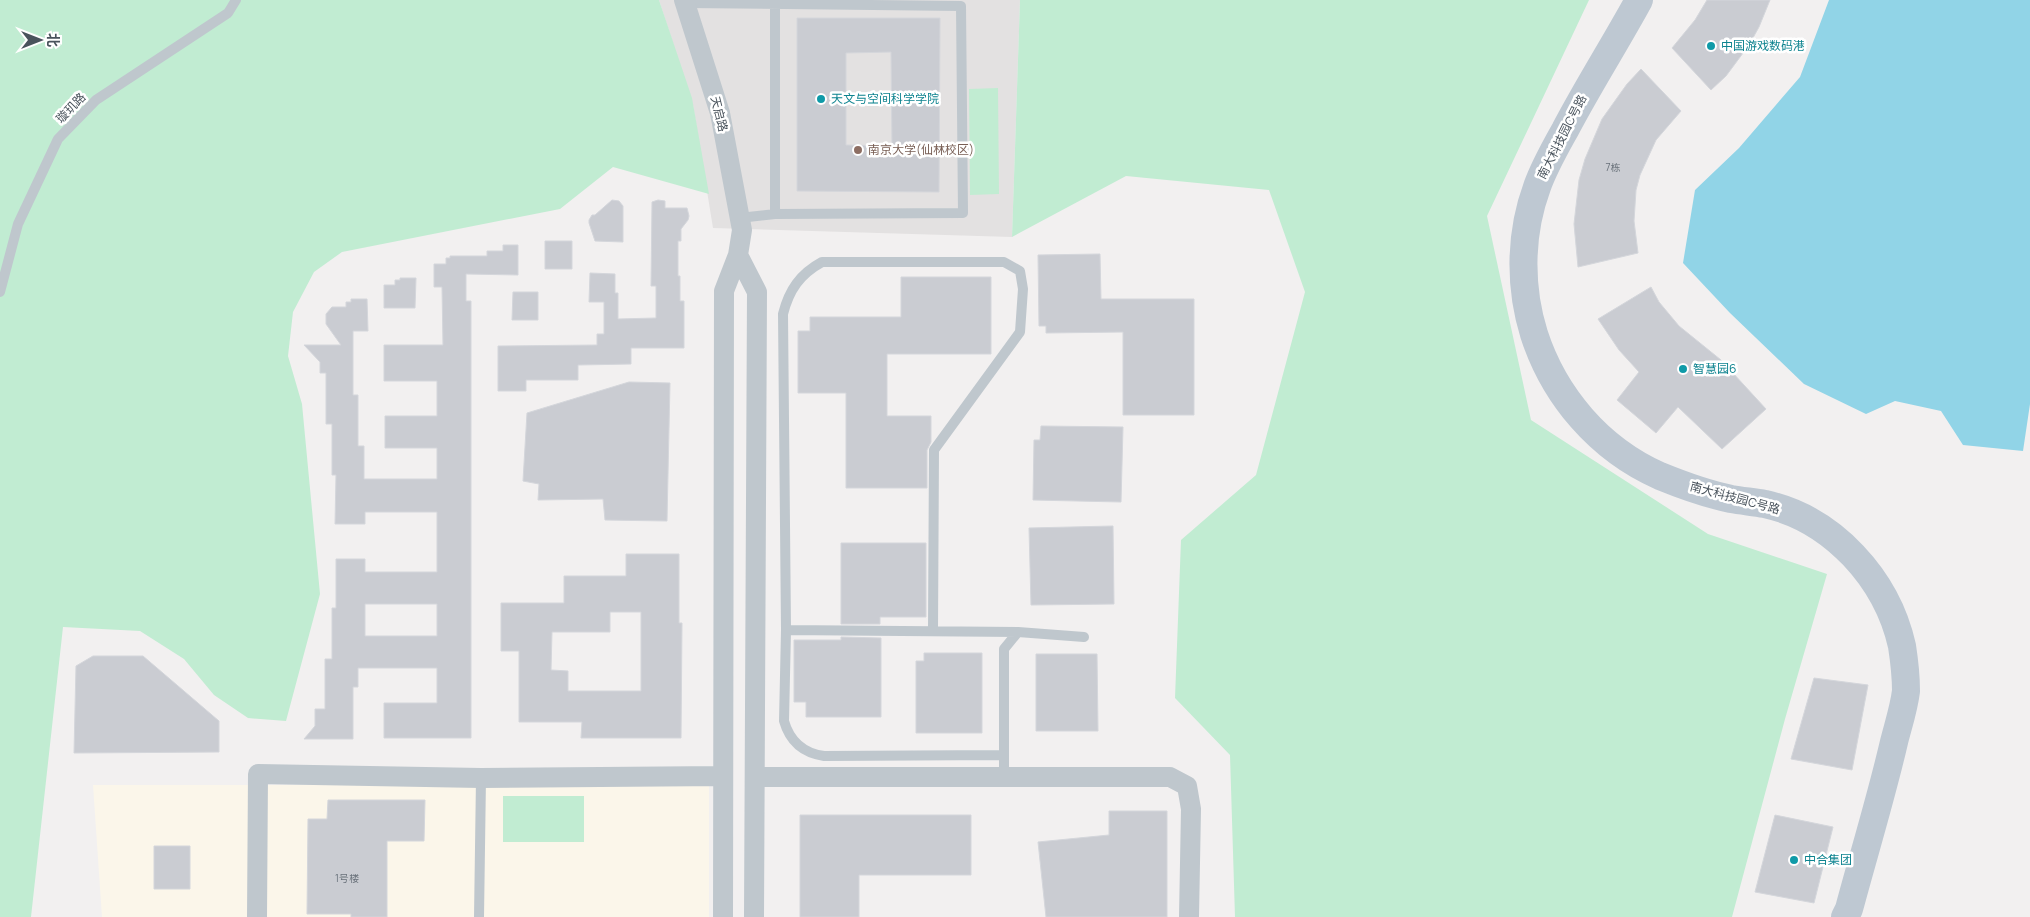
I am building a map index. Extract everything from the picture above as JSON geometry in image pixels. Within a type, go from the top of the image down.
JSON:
[{"type":"street","name":"南大科技园C号路","points":[[1639,0],[1584,94],[1545,166],[1536,187],[1525,232],[1523,255],[1529,316],[1538,346],[1558,387],[1571,406],[1602,438],[1626,457],[1659,475],[1729,499],[1767,504],[1800,517],[1831,534],[1867,570],[1889,607],[1902,646],[1906,692],[1888,770],[1849,909],[1845,917]]},
{"type":"street","name":"天启路","points":[[685,2],[720,113],[741,224],[738,255],[724,291],[723,917]]},
{"type":"street","points":[[738,255],[756,292],[756,777],[754,917]]},
{"type":"street","points":[[257,917],[258,774],[481,778],[723,776]]},
{"type":"street","points":[[756,777],[1170,776],[1187,786],[1191,809],[1189,917]]},
{"type":"lane","name":"璇玑路","points":[[0,292],[18,224],[58,140],[96,100],[228,13],[236,0]]},
{"type":"lane","points":[[685,2],[775,5],[854,3],[961,6],[963,213],[775,214],[741,224]]},
{"type":"lane","points":[[775,5],[775,214]]},
{"type":"lane","points":[[933,632],[934,450],[1020,332],[1023,289],[1020,271],[1004,262],[822,262],[805,273],[791,290],[783,314],[786,630],[784,721],[790,736],[801,748],[816,755],[1004,755]]},
{"type":"lane","points":[[786,630],[1018,632],[1084,637]]},
{"type":"lane","points":[[1004,777],[1004,649],[1018,632]]},
{"type":"lane","points":[[479,917],[481,778]]},
{"type":"shaded area","name":"南京大学(仙林校区)","points":[[659,0],[1020,0],[1012,237],[713,228],[693,105]]},
{"type":"shaded area","points":[[93,785],[709,785],[709,917],[102,917]]},
{"type":"green space","points":[[0,0],[659,0],[692,98],[709,194],[613,167],[560,209],[342,252],[314,272],[293,312],[288,356],[302,404],[320,594],[286,721],[248,718],[214,695],[184,659],[140,631],[63,627],[31,917],[0,917]]},
{"type":"green space","points":[[1020,0],[1589,0],[1487,216],[1531,420],[1708,534],[1827,574],[1785,719],[1732,917],[1235,917],[1230,755],[1175,698],[1181,540],[1256,475],[1305,292],[1269,190],[1126,176],[1012,237]]},
{"type":"green space","points":[[998,88],[999,194],[970,195],[969,89]]},
{"type":"green space","points":[[503,796],[584,796],[584,842],[503,842]]},
{"type":"water","points":[[1829,0],[2030,0],[2030,404],[2023,451],[1963,445],[1941,411],[1895,401],[1866,414],[1804,384],[1730,313],[1683,263],[1695,190],[1739,148],[1800,77]]},
{"type":"building","name":"中国游戏数码港","points":[[1707,0],[1770,0],[1749,45],[1726,76],[1711,90],[1672,48],[1695,20]]},
{"type":"building","name":"天文与空间科学学院","points":[[797,18],[940,18],[939,192],[797,191]],"holes":[[[891,52],[892,146],[846,145],[846,53]]]},
{"type":"building","points":[[1641,69],[1681,111],[1656,140],[1640,175],[1636,190],[1634,221],[1638,253],[1578,267],[1574,224],[1579,180],[1585,159],[1602,119],[1627,84]]},
{"type":"building","points":[[612,200],[619,201],[623,206],[623,242],[595,241],[589,220],[592,215],[595,215]]},
{"type":"building","points":[[658,200],[665,201],[665,208],[687,208],[689,216],[681,229],[681,241],[678,241],[680,301],[684,301],[684,348],[631,348],[631,364],[578,365],[578,380],[526,380],[526,391],[498,391],[498,346],[597,345],[597,334],[604,334],[604,302],[589,302],[590,273],[615,274],[615,293],[618,293],[618,319],[656,318],[656,286],[651,286],[652,202]]},
{"type":"building","points":[[545,241],[572,241],[572,269],[545,269]]},
{"type":"building","points":[[503,245],[518,245],[518,275],[466,274],[466,301],[471,301],[471,738],[384,738],[384,703],[437,703],[437,668],[358,668],[358,687],[353,687],[353,739],[304,739],[315,726],[315,709],[325,709],[325,659],[332,659],[332,608],[336,608],[336,559],[365,559],[365,572],[437,572],[437,512],[365,512],[365,524],[335,524],[336,475],[332,475],[332,424],[326,424],[326,373],[320,373],[320,362],[304,345],[341,345],[326,324],[326,314],[332,307],[346,307],[346,302],[351,302],[351,299],[367,299],[368,331],[353,331],[353,395],[358,395],[358,446],[364,446],[364,479],[437,479],[437,448],[385,448],[385,416],[437,416],[437,381],[384,381],[384,345],[443,345],[442,287],[434,287],[434,264],[446,264],[446,258],[450,258],[450,256],[487,256],[487,251],[503,251]],"holes":[[[365,604],[437,604],[437,636],[365,636]]]},
{"type":"building","points":[[1100,254],[1101,299],[1194,299],[1194,415],[1123,415],[1123,332],[1046,333],[1046,326],[1039,326],[1038,255]]},
{"type":"building","points":[[901,277],[991,277],[991,354],[887,354],[887,416],[931,416],[931,442],[927,450],[927,488],[846,488],[846,393],[798,393],[798,331],[810,331],[810,317],[901,317]]},
{"type":"building","points":[[400,278],[416,278],[415,308],[384,308],[384,285],[395,285],[395,280],[400,280]]},
{"type":"building","name":"智慧园6","points":[[1651,287],[1659,302],[1679,326],[1721,360],[1766,409],[1722,449],[1678,407],[1656,433],[1617,400],[1639,372],[1619,350],[1598,319]]},
{"type":"building","points":[[513,292],[538,292],[538,320],[512,320]]},
{"type":"building","points":[[629,382],[670,383],[667,521],[605,520],[603,499],[538,500],[539,484],[523,481],[527,413]]},
{"type":"building","points":[[1041,426],[1123,427],[1121,502],[1033,500],[1034,440],[1040,440]]},
{"type":"building","points":[[1113,526],[1114,604],[1031,605],[1029,528]]},
{"type":"building","points":[[841,543],[926,543],[926,617],[880,617],[880,624],[841,624]]},
{"type":"building","points":[[626,554],[679,554],[679,623],[682,623],[681,738],[581,738],[582,722],[519,722],[519,651],[501,651],[501,603],[564,603],[564,576],[626,576]],"holes":[[[610,612],[641,612],[641,691],[568,691],[568,671],[551,670],[552,632],[610,632]]]},
{"type":"building","points":[[841,637],[881,638],[881,717],[806,717],[806,702],[794,702],[794,640],[841,640]]},
{"type":"building","points":[[924,653],[982,653],[982,733],[916,733],[916,661],[924,661]]},
{"type":"building","points":[[1036,654],[1097,654],[1098,731],[1036,731]]},
{"type":"building","points":[[93,656],[143,656],[219,721],[219,752],[74,753],[76,666]]},
{"type":"building","points":[[1814,678],[1868,685],[1852,770],[1791,759]]},
{"type":"building","points":[[328,800],[425,800],[424,841],[387,841],[387,917],[351,917],[351,914],[307,914],[308,819],[327,819]]},
{"type":"building","points":[[1109,811],[1167,811],[1167,917],[1046,917],[1038,842],[1109,835]]},
{"type":"building","points":[[800,815],[971,815],[971,875],[859,875],[859,917],[800,917]]},
{"type":"building","name":"中合集团","points":[[1775,815],[1833,827],[1814,903],[1755,892]]},
{"type":"building","points":[[154,846],[190,846],[190,889],[154,889]]},
{"type":"place","name":"中国游戏数码港","points":[[1711,46]]},
{"type":"place","name":"天文与空间科学学院","points":[[821,99]]},
{"type":"place","name":"南京大学(仙林校区)","points":[[858,150]]},
{"type":"place","name":"智慧园6","points":[[1683,369]]},
{"type":"place","name":"中合集团","points":[[1794,860]]}]
